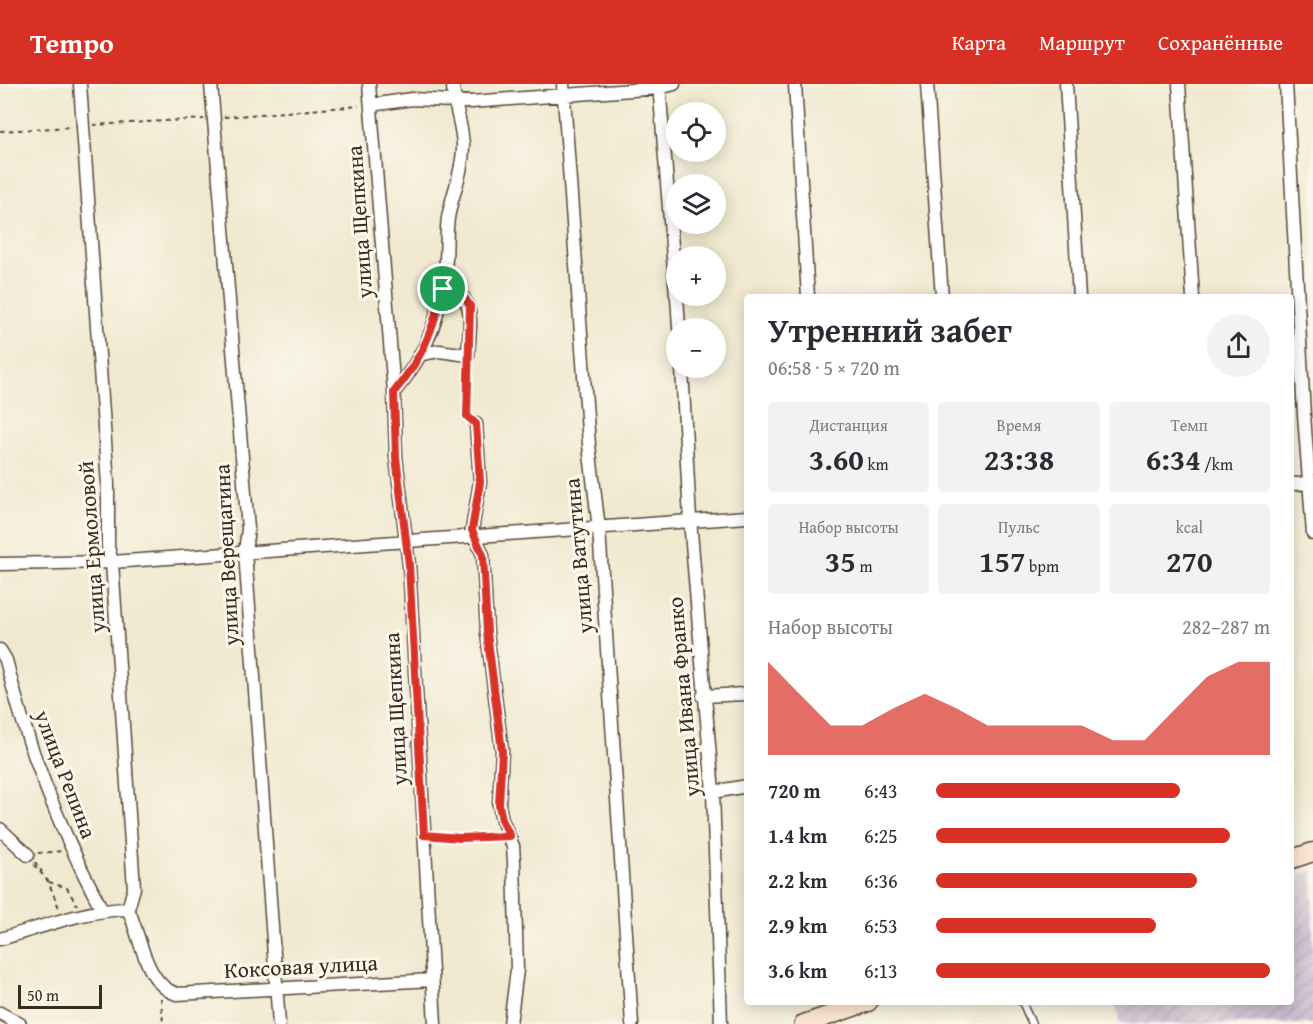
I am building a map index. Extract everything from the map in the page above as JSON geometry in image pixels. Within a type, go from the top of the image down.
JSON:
[{"type":"main road","points":[[1294,858],[1313,852]]},
{"type":"main road","points":[[804,1024],[859,1005]]},
{"type":"street","name":"улица Ермоловой","points":[[80,84],[108,484],[108,547],[112,562],[134,888],[128,909]]},
{"type":"street","name":"улица Верещагина","points":[[211,84],[248,529],[245,552],[279,1024]]},
{"type":"street","name":"улица Щепкина","points":[[369,84],[394,392],[396,457],[405,540],[435,1024]]},
{"type":"street","points":[[394,392],[415,367],[422,354],[443,289],[447,221],[461,172],[463,149],[462,124],[453,84]]},
{"type":"street","points":[[371,105],[412,99],[456,102],[564,90],[674,84]]},
{"type":"street","points":[[927,84],[942,294]]},
{"type":"street","points":[[1066,84],[1079,294]]},
{"type":"street","points":[[1179,84],[1193,294]]},
{"type":"street","points":[[1286,84],[1313,534]]},
{"type":"street","points":[[796,85],[808,294]]},
{"type":"street","points":[[659,86],[672,246]]},
{"type":"street","name":"улица Ватутина","points":[[564,90],[589,445],[599,530],[632,1024]]},
{"type":"street","points":[[422,354],[439,351],[468,355],[470,306],[464,296],[455,290],[443,289]]},
{"type":"street","name":"улица Ивана Франко","points":[[683,378],[690,520],[703,696],[713,792],[721,1024]]},
{"type":"street","points":[[476,424],[480,482],[473,537],[483,555],[487,633],[502,751],[499,805],[502,820],[510,836],[514,862],[517,970],[510,1024]]},
{"type":"street","points":[[1294,484],[1311,483]]},
{"type":"street","points":[[0,564],[112,562],[405,540],[599,530],[690,520],[744,517]]},
{"type":"street","name":"улица Репина","points":[[0,650],[6,660],[37,770],[58,815],[65,838],[102,910]]},
{"type":"street","points":[[703,696],[744,694]]},
{"type":"street","points":[[713,792],[744,787]]},
{"type":"street","points":[[0,830],[28,855]]},
{"type":"street","points":[[0,939],[62,919],[102,910],[128,909],[134,921],[142,954],[160,983]]},
{"type":"street","name":"Коксовая улица","points":[[160,983],[172,992],[185,994],[432,980]]},
{"type":"street","points":[[0,1013],[20,1024]]},
{"type":"lane","points":[[1023,1005],[1032,1024]]},
{"type":"path","points":[[0,131],[213,118],[371,105]]},
{"type":"path","points":[[468,355],[467,416],[476,424]]},
{"type":"path","points":[[424,835],[460,838],[510,836]]},
{"type":"path","points":[[62,919],[56,895],[32,854],[51,850],[73,852]]},
{"type":"path","points":[[28,855],[48,881],[67,888],[79,906],[102,910]]},
{"type":"path","points":[[160,983],[163,1024]]},
{"type":"shaded area","points":[[1313,870],[1313,1024],[1120,1024],[1117,1005],[1294,1005],[1294,875]]},
{"type":"route","points":[[443,289],[455,290],[464,296],[470,306],[467,416],[476,424],[480,482],[472,530],[473,537],[481,547],[483,555],[487,633],[493,663],[496,718],[502,751],[503,772],[499,805],[502,820],[510,836],[460,838],[424,835],[409,565],[396,457],[394,392],[415,367],[422,354],[443,289]]}]
